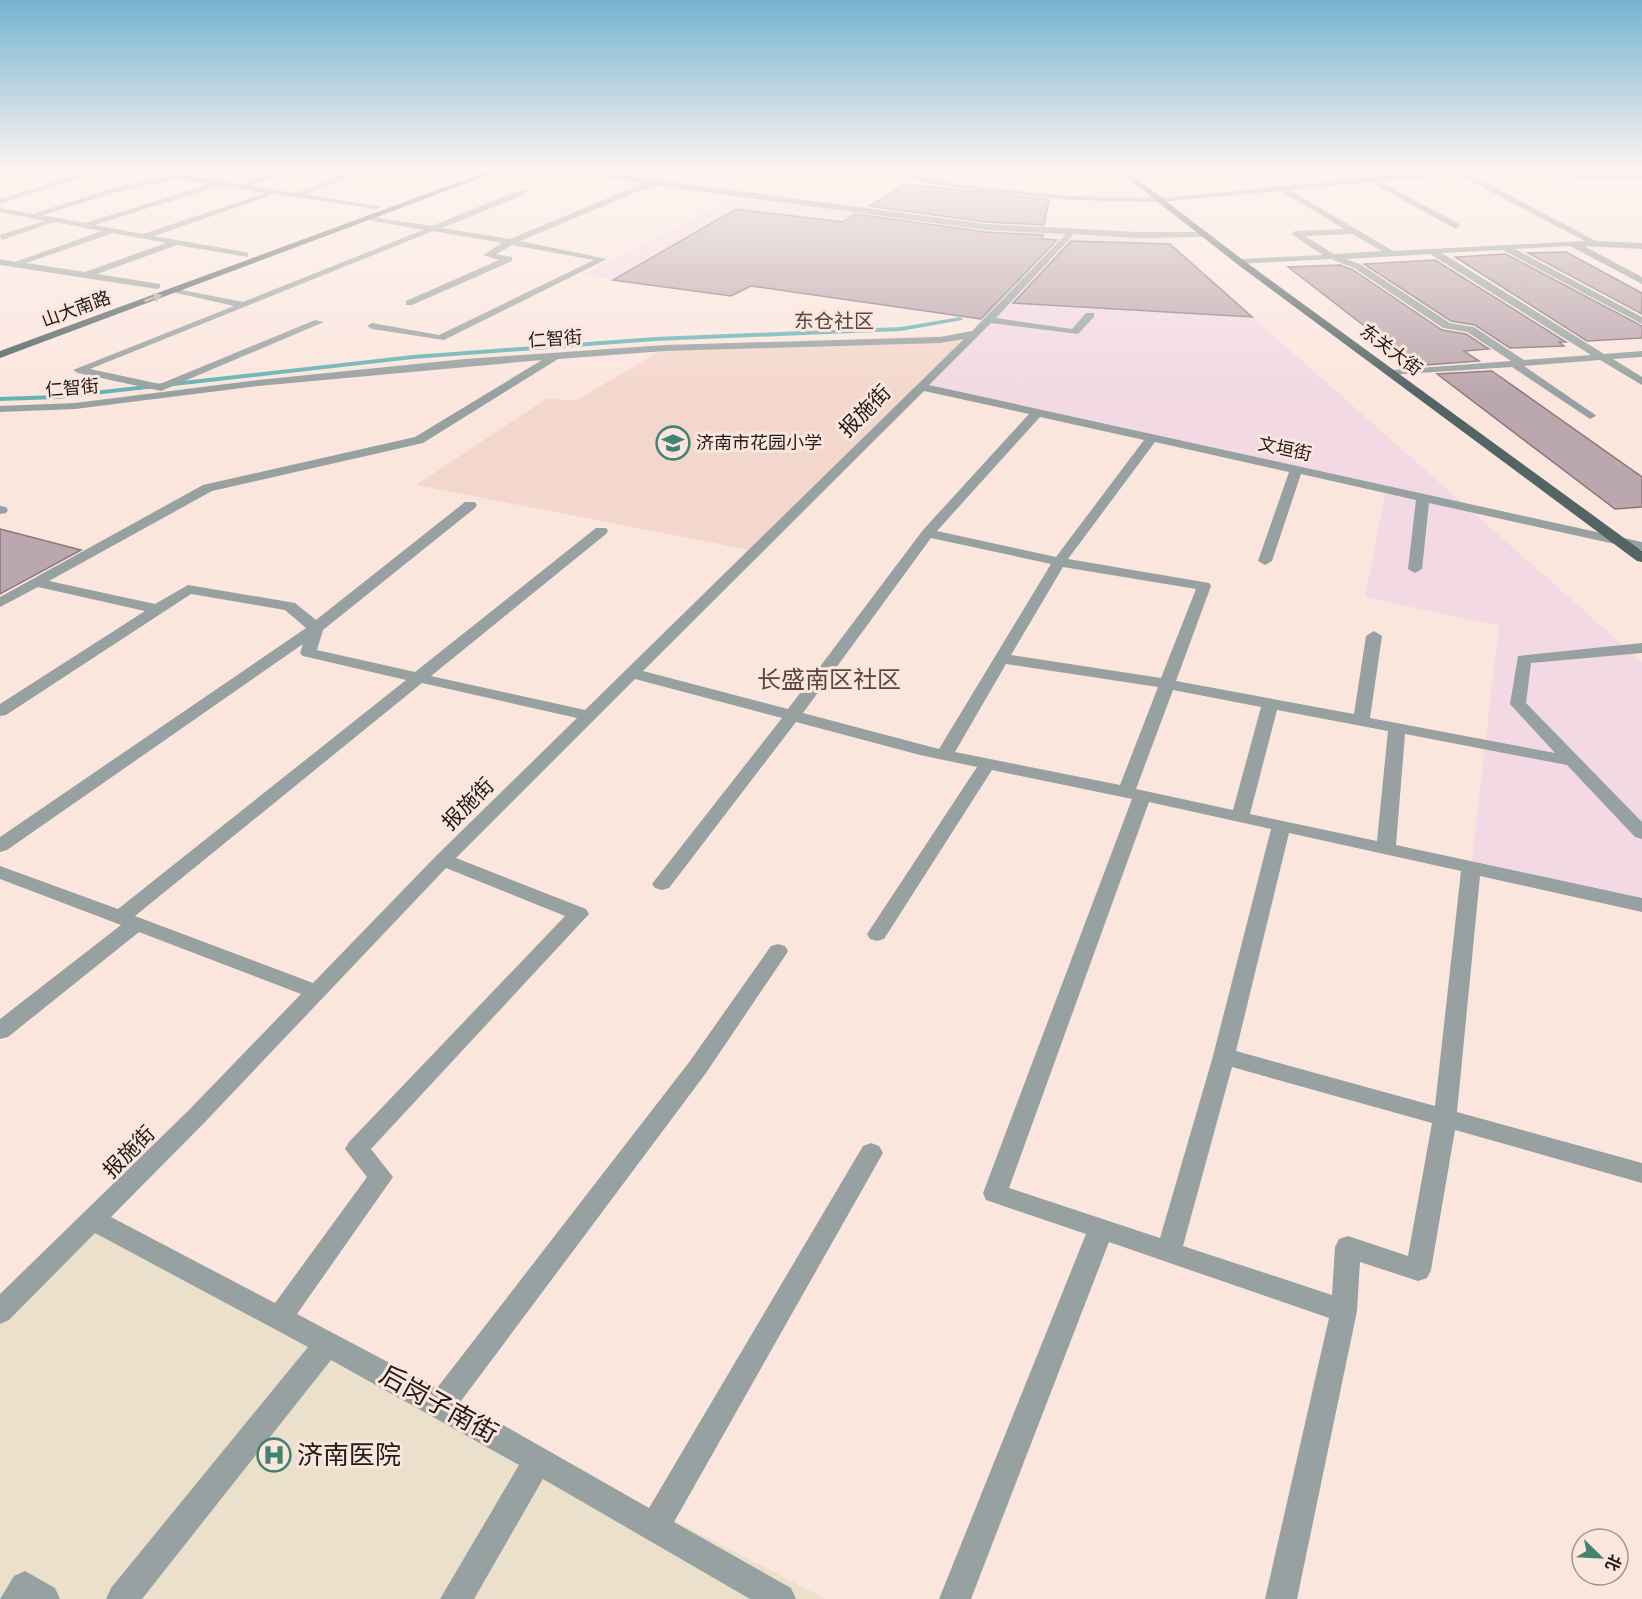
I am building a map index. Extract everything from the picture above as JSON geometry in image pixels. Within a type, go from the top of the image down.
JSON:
[{"type":"main road","name":"山大南路","points":[[0,344],[276,244]]},
{"type":"main road","name":"山大南路","points":[[0,355],[300,244]]},
{"type":"main road","name":"东关大街","points":[[1217,244],[1642,558]]},
{"type":"street","points":[[14,264],[73,244]]},
{"type":"street","points":[[84,275],[172,244]]},
{"type":"street","points":[[185,244],[245,255]]},
{"type":"street","points":[[319,322],[161,388],[78,370],[398,244]]},
{"type":"street","points":[[408,303],[509,259],[487,255],[507,244]]},
{"type":"street","points":[[372,326],[440,338],[603,259],[519,244]]},
{"type":"street","points":[[975,334],[1060,244]]},
{"type":"street","points":[[1311,244],[1333,257],[1357,266],[1447,326],[1470,329],[1590,416]]},
{"type":"street","points":[[1375,244],[1393,254]]},
{"type":"street","points":[[1240,262],[1562,244]]},
{"type":"street","points":[[1573,244],[1642,281]]},
{"type":"street","points":[[1613,244],[1642,246]]},
{"type":"street","points":[[1505,247],[1642,321]]},
{"type":"street","points":[[1431,251],[1642,382]]},
{"type":"street","points":[[0,262],[157,286]]},
{"type":"street","points":[[176,290],[244,305]]},
{"type":"street","points":[[989,320],[1074,332],[1090,315]]},
{"type":"street","name":"仁智街","points":[[0,409],[75,406],[258,383],[557,356],[665,348],[940,340],[975,334]]},
{"type":"street","name":"报施街","points":[[0,1312],[93,1220],[443,860],[975,334]]},
{"type":"street","points":[[1393,373],[1642,354]]},
{"type":"street","points":[[0,603],[208,488],[419,440],[557,356]]},
{"type":"street","name":"文垣街","points":[[921,387],[1642,546]]},
{"type":"street","points":[[662,884],[792,716],[928,533],[1038,412]]},
{"type":"street","points":[[944,755],[1059,562],[1152,438]]},
{"type":"street","points":[[1265,561],[1296,470]]},
{"type":"street","points":[[1415,569],[1423,498]]},
{"type":"street","points":[[0,846],[316,628],[470,505]]},
{"type":"street","points":[[0,1031],[417,679],[601,531]]},
{"type":"street","points":[[928,533],[1059,562],[1204,586],[1167,684],[1134,794],[995,1193],[1344,1311]]},
{"type":"street","points":[[36,582],[158,609]]},
{"type":"street","points":[[0,711],[188,589],[290,606],[316,628]]},
{"type":"street","points":[[316,628],[308,653],[589,716]]},
{"type":"street","points":[[1361,721],[1374,636]]},
{"type":"street","points":[[1642,648],[1524,659],[1518,704],[1642,833]]},
{"type":"street","points":[[1001,658],[1167,684],[1572,761]]},
{"type":"street","points":[[632,673],[944,755],[1642,905]]},
{"type":"street","points":[[1240,818],[1270,704]]},
{"type":"street","points":[[1386,849],[1397,728]]},
{"type":"street","points":[[877,934],[987,764]]},
{"type":"street","points":[[1169,1252],[1224,1056],[1281,827]]},
{"type":"street","points":[[279,1318],[381,1177],[357,1149],[579,914],[443,860]]},
{"type":"street","points":[[1281,1599],[1344,1311],[1348,1247],[1418,1270],[1445,1118],[1471,867]]},
{"type":"street","points":[[0,872],[316,992]]},
{"type":"street","points":[[441,1405],[698,1067],[778,951]]},
{"type":"street","points":[[1224,1056],[1642,1173]]},
{"type":"street","points":[[654,1527],[871,1153]]},
{"type":"street","name":"后岗子南街","points":[[93,1220],[441,1405],[780,1599]]},
{"type":"street","points":[[955,1599],[1101,1228]]},
{"type":"street","points":[[122,1599],[328,1343]]},
{"type":"street","points":[[456,1599],[538,1460]]},
{"type":"street","points":[[16,1599],[25,1587],[44,1599]]},
{"type":"shaded area","points":[[645,244],[1170,244],[1642,662],[1642,905],[1471,867],[1499,626],[1365,597],[1386,490],[921,387],[988,320],[752,286],[731,296],[583,275]]},
{"type":"shaded area","name":"济南市花园小学","points":[[975,334],[755,551],[416,485],[546,399],[577,400],[665,348]]},
{"type":"shaded area","name":"济南医院","points":[[93,1220],[826,1599],[0,1599],[0,1311]]},
{"type":"building","points":[[676,244],[1054,244],[981,319],[751,286],[731,296],[613,280]]},
{"type":"building","points":[[1069,244],[1170,244],[1252,317],[1013,303]]},
{"type":"building","points":[[1566,252],[1642,293],[1642,314],[1528,253]]},
{"type":"building","points":[[1506,254],[1642,326],[1642,338],[1587,341],[1455,257]]},
{"type":"building","points":[[1435,260],[1566,342],[1559,342],[1564,346],[1510,348],[1475,325],[1451,321],[1364,264]]},
{"type":"building","points":[[1340,265],[1353,270],[1442,330],[1466,334],[1489,349],[1464,351],[1479,361],[1426,365],[1412,355],[1402,355],[1288,267]]},
{"type":"building","points":[[1492,371],[1642,477],[1642,507],[1615,509],[1437,374]]},
{"type":"building","points":[[0,529],[81,550],[0,594]]},
{"type":"waterway","points":[[0,399],[58,397],[413,357],[655,339],[901,329],[960,319]]},
{"type":"place","name":"济南市花园小学","points":[[673,443]]},
{"type":"place","name":"济南医院","points":[[274,1455]]},
{"type":"district","name":"东仓社区","points":[[834,321]]},
{"type":"district","name":"长盛南区社区","points":[[829,680]]}]
